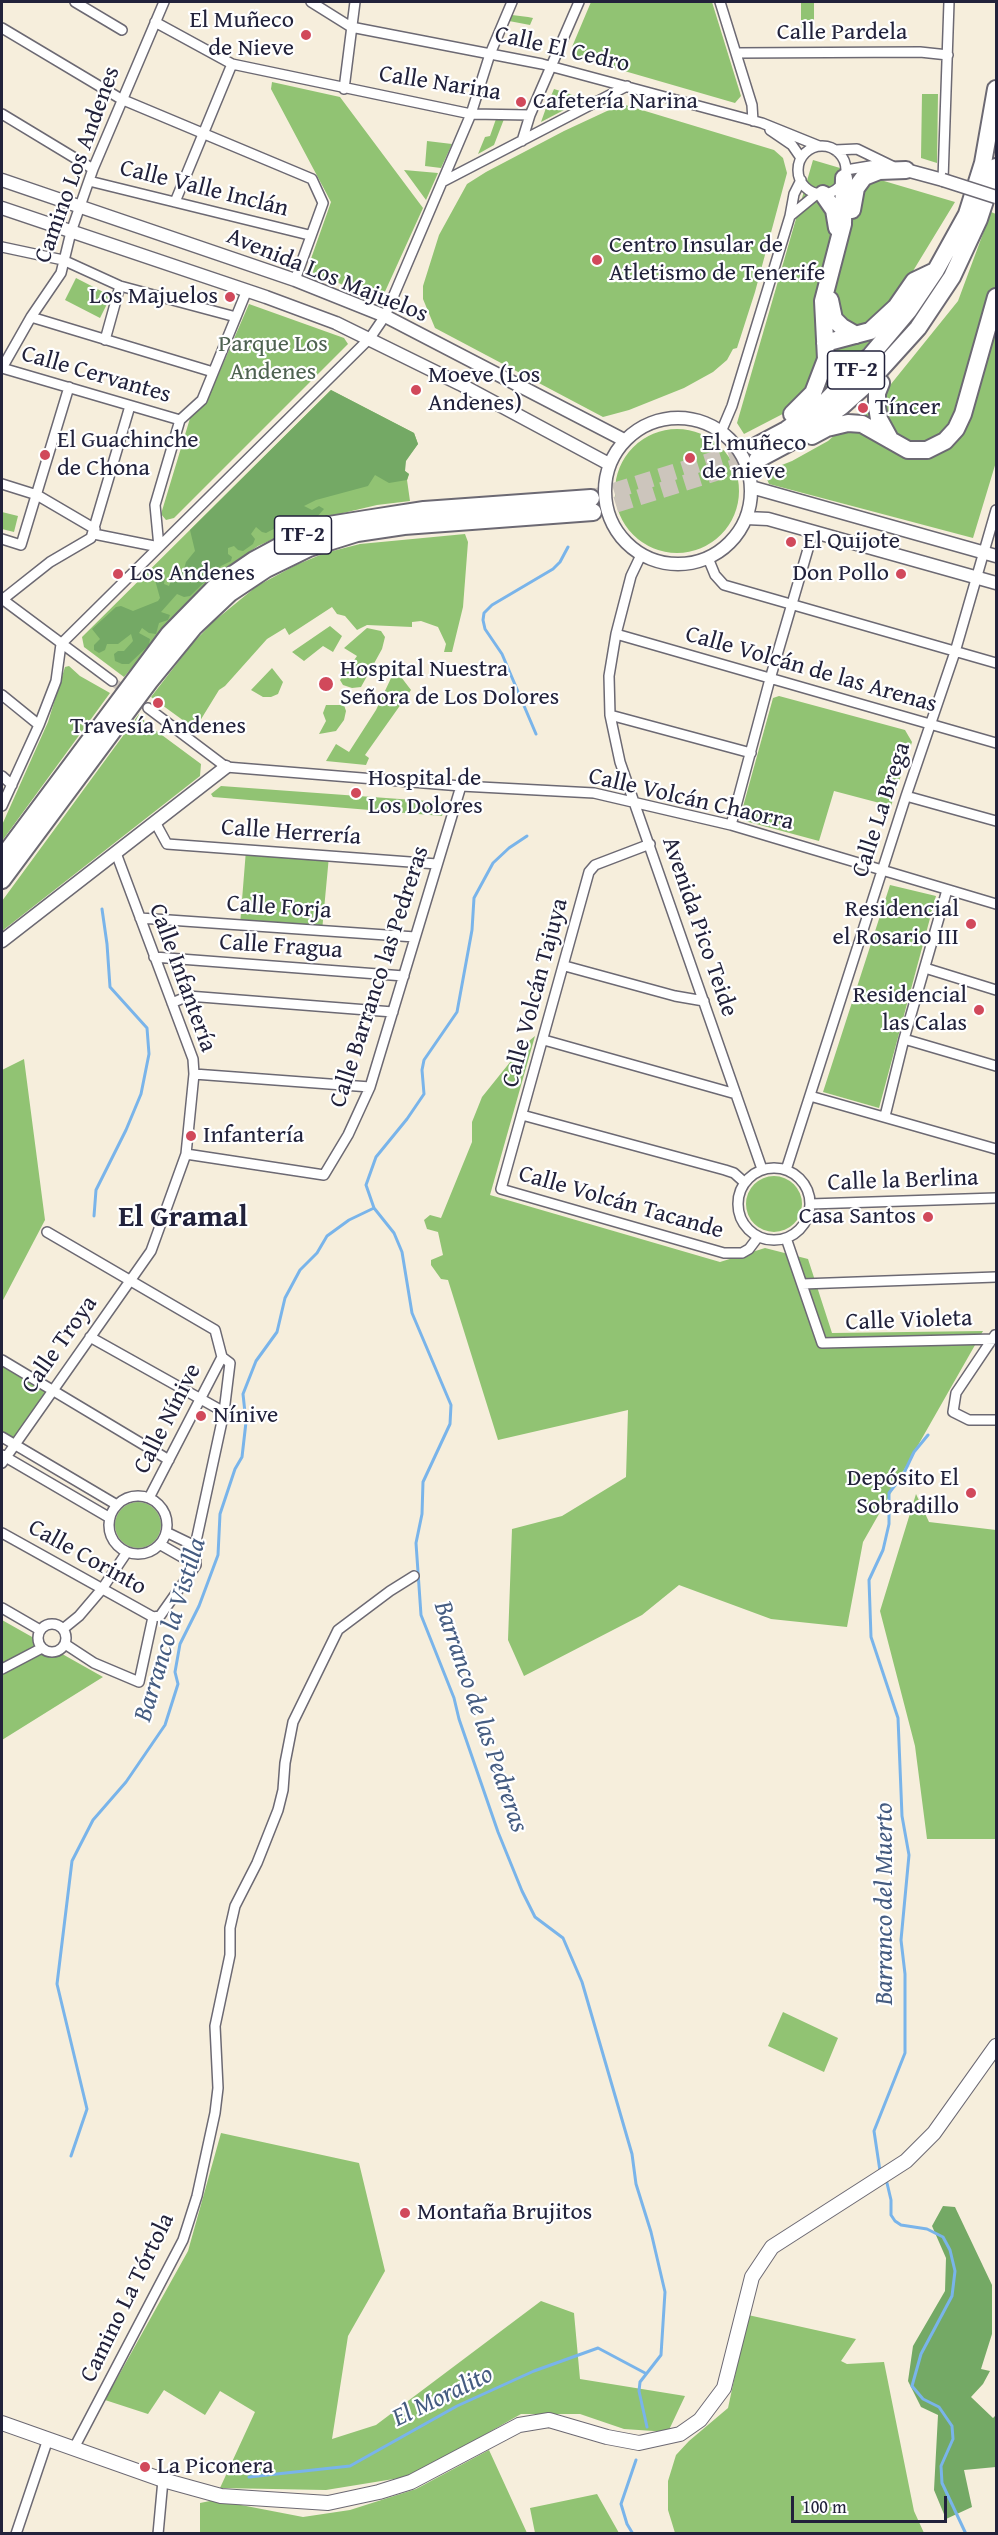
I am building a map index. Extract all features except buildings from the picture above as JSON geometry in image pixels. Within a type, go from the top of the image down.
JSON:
[{"type":"highway","name":"TF-2","points":[[755,449],[826,401],[871,355],[909,310],[936,270],[967,214],[983,163],[996,89]]},
{"type":"highway","name":"TF-2","points":[[755,449],[800,437],[870,381],[918,328],[952,277],[979,219],[996,167]]},
{"type":"highway","points":[[840,238],[848,226],[856,188],[864,177],[879,171],[906,170]]},
{"type":"highway","points":[[755,449],[807,400],[822,373],[826,359],[823,301],[843,224],[845,174]]},
{"type":"highway","points":[[821,193],[834,210],[840,238]]},
{"type":"highway","points":[[825,343],[870,331],[883,322],[904,298],[914,280],[936,270]]},
{"type":"highway","points":[[832,271],[831,313],[842,327],[856,335]]},
{"type":"highway","points":[[827,428],[848,423],[862,424],[891,443],[908,450],[927,450],[945,441],[956,429],[963,414],[996,297]]},
{"type":"highway","points":[[800,437],[808,438],[827,428],[881,384],[919,342],[918,328]]},
{"type":"highway","points":[[881,384],[877,393],[879,419],[891,443]]},
{"type":"highway","name":"TF-2","points":[[2,858],[169,634],[216,586],[254,560],[329,525],[357,520],[424,510],[592,505],[357,533],[309,548],[266,569],[230,593],[194,627],[149,682],[2,880]]},
{"type":"main road","points":[[2,2423],[163,2480],[221,2496],[328,2503],[379,2492],[411,2482],[519,2425],[549,2420],[608,2437],[639,2443],[680,2434],[700,2420],[724,2388],[752,2277],[772,2247],[906,2161],[934,2133],[996,2046]]},
{"type":"street","points":[[75,2],[122,30]]},
{"type":"street","name":"Camino Los Andenes","points":[[3,363],[61,273],[71,232],[93,169],[164,2]]},
{"type":"street","points":[[311,2],[351,27]]},
{"type":"street","points":[[344,89],[355,2]]},
{"type":"street","points":[[2,806],[39,725],[56,681],[61,644],[369,338],[385,316],[444,181],[471,114],[490,54],[512,2]]},
{"type":"street","points":[[522,141],[530,115],[579,2]]},
{"type":"street","points":[[720,2],[757,122]]},
{"type":"street","points":[[943,180],[949,2]]},
{"type":"street","name":"Calle Narina","points":[[155,22],[232,64],[471,114],[530,115]]},
{"type":"street","name":"Calle El Cedro","points":[[351,27],[552,67],[627,86],[757,122],[819,146]]},
{"type":"street","points":[[2,28],[121,99],[312,178],[323,202],[309,235],[295,280]]},
{"type":"street","name":"Calle Pardela","points":[[736,53],[920,52],[948,55]]},
{"type":"street","points":[[175,202],[232,64]]},
{"type":"street","points":[[444,181],[627,86]]},
{"type":"street","points":[[2,114],[93,169]]},
{"type":"street","name":"Calle El Cedro","points":[[757,122],[792,145],[801,158]]},
{"type":"street","points":[[821,193],[811,191],[801,180],[798,166],[801,158],[811,148],[819,146],[834,150],[857,148],[885,164],[996,197]]},
{"type":"street","points":[[834,150],[841,155],[845,174]]},
{"type":"street","points":[[790,216],[821,193],[834,190],[845,174],[885,164]]},
{"type":"street","name":"Avenida Los Majuelos","points":[[2,180],[295,280],[385,316],[624,440]]},
{"type":"street","points":[[721,432],[732,406],[790,216],[794,194],[801,180]]},
{"type":"street","name":"Calle Valle Inclán","points":[[89,181],[309,235]]},
{"type":"street","name":"Avenida Los Majuelos","points":[[2,208],[247,290],[336,323],[369,338],[609,464]]},
{"type":"street","points":[[2,249],[63,260],[120,286],[236,317]]},
{"type":"street","points":[[105,340],[120,286]]},
{"type":"street","points":[[159,547],[154,505],[180,420],[202,400],[247,290]]},
{"type":"street","points":[[31,317],[213,372]]},
{"type":"street","name":"Calle Cervantes","points":[[3,363],[69,387],[180,420]]},
{"type":"street","points":[[2,539],[21,545],[69,387]]},
{"type":"street","points":[[112,681],[2,599],[50,562],[91,538],[95,531],[130,406]]},
{"type":"street","points":[[674,417],[693,419],[721,432],[736,447],[744,460],[751,487],[746,518],[733,539],[708,558],[685,564],[661,563],[641,555],[621,538],[609,516],[604,484],[609,464],[624,440],[640,427],[656,420],[674,417]]},
{"type":"street","points":[[2,484],[37,495],[95,531],[159,547]]},
{"type":"street","points":[[751,487],[982,558],[996,556]]},
{"type":"street","name":"Calle La Brega","points":[[786,1170],[906,796],[955,652],[996,510]]},
{"type":"street","points":[[746,518],[768,519],[996,584]]},
{"type":"street","points":[[731,825],[791,603],[813,532]]},
{"type":"street","name":"Avenida Pico Teide","points":[[641,555],[631,576],[616,634],[609,676],[610,715],[620,762],[762,1169]]},
{"type":"street","points":[[708,558],[715,575],[724,585],[996,663]]},
{"type":"street","name":"Calle Volcán de las Arenas","points":[[616,634],[996,743]]},
{"type":"street","points":[[2,695],[39,725]]},
{"type":"street","points":[[2,940],[226,767],[148,708]]},
{"type":"street","points":[[610,715],[751,753]]},
{"type":"street","name":"Calle Volcán Chaorra","points":[[226,767],[461,786],[594,793],[731,825],[996,904]]},
{"type":"street","points":[[2,777],[12,785]]},
{"type":"street","name":"Calle Barranco las Pedreras","points":[[186,1154],[324,1175],[348,1135],[370,1087],[461,786]]},
{"type":"street","points":[[906,796],[996,821]]},
{"type":"street","name":"Calle Herrería","points":[[155,822],[167,844],[437,864]]},
{"type":"street","name":"Calle Volcán Tajuya","points":[[501,1189],[565,966],[589,872],[595,865],[650,844]]},
{"type":"street","name":"Calle Infantería","points":[[116,853],[193,1059],[194,1074],[186,1154],[151,1251],[130,1280]]},
{"type":"street","points":[[885,1116],[904,1039],[947,890]]},
{"type":"street","name":"Calle Forja","points":[[140,918],[415,937]]},
{"type":"street","name":"Calle Fragua","points":[[154,957],[404,976]]},
{"type":"street","points":[[565,966],[675,996],[704,1000]]},
{"type":"street","points":[[925,968],[996,990]]},
{"type":"street","points":[[172,1003],[188,996],[393,1012]]},
{"type":"street","points":[[904,1039],[996,1066]]},
{"type":"street","points":[[544,1040],[736,1094]]},
{"type":"street","points":[[194,1074],[370,1087]]},
{"type":"street","points":[[810,1096],[996,1149]]},
{"type":"street","points":[[522,1115],[734,1173],[744,1182]]},
{"type":"street","points":[[774,1167],[786,1170],[798,1177],[807,1189],[810,1204],[807,1218],[799,1231],[786,1238],[777,1240],[758,1237],[747,1229],[740,1219],[737,1206],[739,1193],[744,1182],[762,1169],[774,1167]]},
{"type":"street","name":"Calle Volcán Tacande","points":[[501,1189],[723,1253],[742,1253],[749,1249],[758,1237]]},
{"type":"street","name":"Calle la Berlina","points":[[810,1204],[996,1198]]},
{"type":"street","points":[[46,1232],[215,1330],[222,1357],[230,1364],[224,1412],[195,1546],[196,1565],[160,1616],[153,1617],[139,1682],[94,1663],[65,1644]]},
{"type":"street","points":[[786,1238],[802,1284],[996,1277]]},
{"type":"street","name":"Calle Troya","points":[[3,1458],[130,1280]]},
{"type":"street","name":"Calle Violeta","points":[[802,1284],[822,1343],[995,1336]]},
{"type":"street","points":[[995,1336],[956,1394],[953,1412],[969,1420],[996,1420]]},
{"type":"street","points":[[90,1337],[224,1412]]},
{"type":"street","name":"Calle Nínive","points":[[149,1498],[222,1357]]},
{"type":"street","points":[[2,1360],[169,1460]]},
{"type":"street","points":[[2,1437],[117,1505]]},
{"type":"street","points":[[3,1458],[110,1518]]},
{"type":"street","points":[[138,1496],[149,1498],[161,1508],[167,1520],[166,1532],[160,1545],[142,1554],[127,1552],[115,1542],[110,1530],[110,1518],[117,1505],[124,1500],[138,1496]]},
{"type":"street","points":[[166,1532],[195,1546]]},
{"type":"street","name":"Calle Corinto","points":[[2,1533],[153,1617]]},
{"type":"street","points":[[160,1545],[196,1565]]},
{"type":"street","points":[[63,1629],[79,1616],[102,1589],[127,1552]]},
{"type":"street","name":"Camino La Tórtola","points":[[74,2448],[183,2240],[197,2196],[215,2113],[218,2088],[215,2026],[230,1955],[230,1928],[235,1906],[257,1863],[278,1810],[293,1722],[339,1630],[390,1591],[414,1576]]},
{"type":"street","points":[[2,1608],[40,1630]]},
{"type":"street","points":[[2,1669],[42,1648],[54,1652],[65,1644],[66,1636],[63,1629],[51,1624],[40,1630],[38,1639],[42,1648]]},
{"type":"street","points":[[16,2534],[48,2439]]},
{"type":"street","points":[[158,2534],[163,2480]]},
{"type":"green space","points":[[591,2],[712,2],[741,96],[735,103],[576,57],[572,47]]},
{"type":"green space","points":[[801,2],[814,2],[814,28],[801,28]]},
{"type":"green space","points":[[512,15],[533,18],[530,25],[509,21]]},
{"type":"green space","points":[[272,82],[340,97],[423,208],[383,296],[377,299],[307,270],[331,202],[271,89]]},
{"type":"green space","points":[[554,89],[585,99],[541,122],[546,108]]},
{"type":"green space","points":[[922,94],[938,94],[937,163],[921,158]]},
{"type":"green space","name":"Centro Insular de Atletismo de Tenerife","points":[[622,104],[774,150],[783,158],[787,173],[755,292],[737,348],[733,349],[727,360],[713,372],[684,388],[629,410],[603,417],[435,328],[423,299],[423,286],[439,235],[467,184],[564,131]]},
{"type":"green space","points":[[496,119],[504,119],[494,145],[478,154],[485,137],[490,136]]},
{"type":"green space","points":[[427,141],[452,144],[441,168],[425,166]]},
{"type":"green space","points":[[813,160],[955,202],[871,340],[827,391],[744,434],[737,423]]},
{"type":"green space","points":[[404,170],[438,173],[426,200]]},
{"type":"green space","points":[[991,212],[996,214],[996,462],[973,538],[769,484],[764,472],[792,461],[828,441],[887,389],[958,301]]},
{"type":"green space","points":[[76,278],[111,296],[100,318],[65,300]]},
{"type":"green space","name":"Parque Los Andenes","points":[[249,304],[344,338],[348,344],[174,518],[166,520],[161,514],[191,415],[206,403]]},
{"type":"green space","points":[[331,390],[414,433],[418,444],[405,461],[405,471],[409,474],[407,480],[410,501],[377,505],[343,513],[302,526],[258,546],[224,569],[190,599],[124,677],[84,647],[82,637]]},
{"type":"green space","points":[[331,390],[414,433],[418,444],[406,461],[405,471],[409,474],[407,480],[389,483],[375,475],[368,486],[316,500],[304,506],[312,510],[319,506],[324,509],[316,518],[298,524],[289,521],[266,533],[256,527],[251,534],[255,539],[253,544],[243,551],[234,546],[228,548],[228,554],[232,557],[231,561],[221,566],[190,596],[184,597],[177,594],[161,612],[170,615],[168,620],[159,623],[156,634],[149,633],[142,628],[139,633],[150,639],[149,645],[129,664],[115,661],[114,654],[124,651],[133,641],[131,634],[118,644],[107,644],[105,650],[99,653],[94,650],[94,645],[100,639],[92,629],[116,607],[121,606],[133,611],[158,601],[160,598],[155,580],[158,575],[165,578],[164,584],[169,586],[174,573],[184,569],[186,562],[195,551],[190,530]]},
{"type":"green space","points":[[677,429],[701,434],[721,447],[734,467],[739,491],[734,515],[721,535],[701,548],[677,553],[653,548],[633,535],[620,515],[615,491],[620,467],[633,447],[653,434]]},
{"type":"green space","points":[[2,512],[18,516],[14,532],[2,529]]},
{"type":"green space","points":[[465,534],[468,542],[463,607],[452,652],[444,652],[446,644],[438,627],[421,621],[412,622],[412,627],[367,625],[357,630],[345,616],[337,614],[332,607],[289,635],[285,628],[267,639],[219,690],[195,729],[151,697],[192,644],[213,622],[257,586],[296,565],[325,553],[360,544]]},
{"type":"green space","points":[[330,626],[342,636],[333,652],[323,646],[304,661],[292,652]]},
{"type":"green space","points":[[367,628],[381,631],[385,637],[382,649],[361,687],[352,688],[343,685],[340,680],[357,656],[344,648]]},
{"type":"green space","points":[[69,666],[80,676],[110,693],[2,841],[2,825],[48,722],[65,667]]},
{"type":"green space","points":[[272,668],[283,682],[278,694],[263,697],[251,690]]},
{"type":"green space","points":[[398,673],[411,690],[365,755],[369,758],[366,765],[326,761],[336,744],[349,752],[376,710],[392,676]]},
{"type":"green space","points":[[779,696],[905,730],[912,742],[891,806],[834,791],[819,841],[745,821],[741,814],[773,698]]},
{"type":"green space","points":[[326,705],[344,705],[346,711],[344,720],[336,731],[319,734],[326,721],[323,713]]},
{"type":"green space","points":[[139,714],[147,724],[201,764],[200,776],[2,931],[2,901]]},
{"type":"green space","points":[[221,786],[441,802],[445,807],[442,816],[213,797],[211,794]]},
{"type":"green space","points":[[246,850],[329,856],[322,931],[240,925]]},
{"type":"green space","points":[[890,885],[936,896],[879,1108],[823,1092]]},
{"type":"green space","points":[[535,1036],[490,1195],[720,1262],[765,1248],[808,1259],[832,1333],[983,1331],[863,1542],[847,1627],[771,1619],[679,1585],[642,1615],[524,1676],[508,1640],[512,1529],[562,1516],[626,1477],[628,1410],[498,1440],[448,1280],[441,1279],[431,1265],[431,1260],[443,1255],[438,1232],[427,1229],[424,1220],[430,1215],[441,1218],[472,1142],[472,1122],[482,1097],[523,1046]]},
{"type":"green space","points":[[24,1059],[45,1220],[2,1302],[2,1070]]},
{"type":"green space","points":[[774,1176],[785,1178],[794,1184],[800,1193],[802,1204],[800,1215],[794,1224],[785,1230],[774,1232],[763,1230],[754,1224],[748,1215],[746,1204],[748,1193],[754,1184],[763,1178]]},
{"type":"green space","points":[[2,1360],[53,1390],[14,1444],[2,1437]]},
{"type":"green space","points":[[916,1494],[929,1522],[996,1530],[996,1839],[927,1839],[915,1746],[880,1611]]},
{"type":"green space","points":[[138,1502],[154,1509],[161,1525],[154,1541],[138,1548],[122,1541],[115,1525],[122,1509]]},
{"type":"green space","points":[[2,1620],[103,1677],[2,1740]]},
{"type":"green space","points":[[783,2012],[838,2038],[824,2072],[768,2046]]},
{"type":"green space","points":[[221,2133],[359,2163],[385,2271],[348,2336],[332,2439],[376,2425],[541,2301],[574,2313],[580,2379],[685,2396],[668,2432],[624,2429],[580,2414],[521,2414],[412,2476],[326,2490],[220,2488],[255,2412],[220,2391],[205,2415],[164,2390],[148,2414],[105,2400],[188,2251]]},
{"type":"green space","points":[[943,2206],[955,2207],[992,2285],[992,2334],[981,2369],[990,2371],[983,2384],[971,2397],[993,2418],[996,2415],[996,2467],[964,2470],[972,2507],[946,2519],[934,2490],[938,2415],[921,2407],[908,2381],[913,2346],[945,2291],[946,2258],[932,2226]]},
{"type":"green space","points":[[748,2315],[856,2339],[841,2361],[847,2364],[884,2362],[914,2511],[924,2533],[675,2533],[668,2510],[668,2481],[676,2455],[728,2408]]},
{"type":"green space","points":[[489,2450],[527,2533],[200,2534],[200,2503],[215,2500],[303,2517],[350,2510],[416,2489]]},
{"type":"green space","points":[[597,2494],[619,2533],[535,2533],[530,2508]]},
{"type":"waterway","name":"Barranco de las Pedreras","points":[[536,734],[502,654],[485,629],[484,613],[492,605],[553,569],[560,562],[568,547]]},
{"type":"waterway","name":"Barranco de las Pedreras","points":[[527,836],[493,863],[474,898],[472,930],[457,1012],[424,1060],[422,1070],[424,1094],[376,1157],[366,1185],[374,1208],[394,1233],[402,1252],[412,1313],[451,1405],[450,1424],[423,1482],[422,1514],[416,1543],[421,1615],[454,1698],[459,1719],[498,1832],[522,1891],[535,1917],[563,1938],[582,1982],[632,2154],[636,2184],[651,2232],[665,2292],[661,2355],[640,2382],[639,2391],[647,2427]]},
{"type":"waterway","points":[[94,1216],[96,1190],[141,1094],[149,1054],[147,1028],[110,987],[102,909]]},
{"type":"waterway","name":"Barranco la Vistilla","points":[[71,2156],[87,2109],[57,1984],[72,1861],[93,1820],[126,1782],[165,1725],[178,1684],[175,1672],[180,1644],[199,1606],[218,1555],[220,1514],[235,1469],[242,1457],[246,1422],[243,1394],[256,1361],[277,1332],[285,1298],[300,1270],[317,1253],[327,1236],[349,1220],[374,1208]]},
{"type":"waterway","name":"Barranco del Muerto","points":[[880,2171],[874,2131],[905,2053],[905,1974],[901,1940],[909,1855],[902,1816],[898,1718],[871,1637],[869,1580],[883,1550],[889,1524],[889,1493],[903,1475],[914,1452],[928,1435]]},
{"type":"waterway","name":"Barranco del Muerto","points":[[887,2183],[891,2200],[891,2215],[895,2221],[901,2225],[927,2229],[943,2237],[950,2250],[955,2271],[952,2296],[921,2354],[912,2386],[923,2399],[939,2407],[952,2426],[953,2439],[941,2466],[942,2483],[966,2534]]},
{"type":"waterway","name":"El Moralito","points":[[249,2477],[350,2466],[457,2406],[534,2371],[598,2348],[645,2373]]},
{"type":"waterway","name":"Barranco de las Pedreras","points":[[633,2534],[627,2524],[621,2504],[636,2460]]},
{"type":"tunnel","points":[[591,498],[754,447]]},
{"type":"tunnel","points":[[593,512],[757,460]]},
{"type":"tunnel","points":[[112,681],[148,708]]},
{"type":"place","name":"El Muñeco de Nieve","points":[[306,35]]},
{"type":"place","name":"Cafetería Narina","points":[[521,102]]},
{"type":"place","name":"Centro Insular de Atletismo de Tenerife","points":[[597,260]]},
{"type":"place","name":"Los Majuelos","points":[[230,297]]},
{"type":"place","name":"Moeve (Los Andenes)","points":[[416,390]]},
{"type":"place","name":"Tíncer","points":[[863,408]]},
{"type":"place","name":"El Guachinche de Chona","points":[[45,455]]},
{"type":"place","name":"El muñeco de nieve","points":[[690,458]]},
{"type":"place","name":"El Quijote","points":[[791,542]]},
{"type":"place","name":"Los Andenes","points":[[118,574]]},
{"type":"place","name":"Don Pollo","points":[[901,574]]},
{"type":"place","name":"Hospital Nuestra Señora de Los Dolores","points":[[326,684]]},
{"type":"place","name":"Travesía Andenes","points":[[158,703]]},
{"type":"place","name":"Hospital de Los Dolores","points":[[356,793]]},
{"type":"place","name":"Residencial el Rosario III","points":[[971,924]]},
{"type":"place","name":"Residencial las Calas","points":[[979,1010]]},
{"type":"place","name":"Infantería","points":[[191,1136]]},
{"type":"place","name":"Casa Santos","points":[[928,1217]]},
{"type":"place","name":"Nínive","points":[[201,1416]]},
{"type":"place","name":"Depósito El Sobradillo","points":[[971,1493]]},
{"type":"place","name":"Montaña Brujitos","points":[[405,2213]]},
{"type":"place","name":"La Piconera","points":[[145,2467]]},
{"type":"district","name":"El Gramal","points":[[183,1218]]}]
